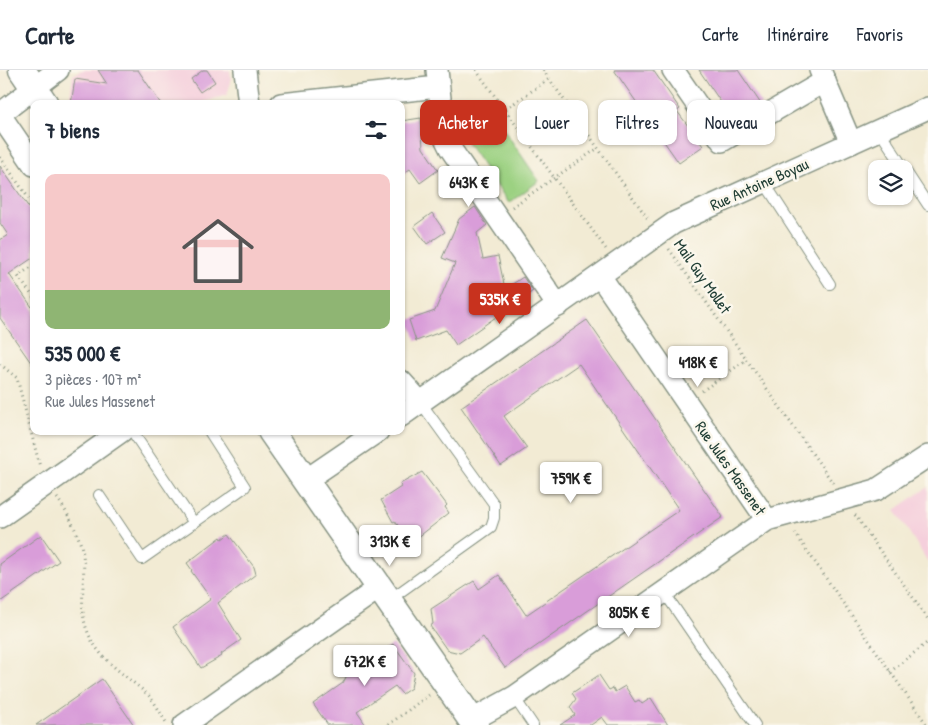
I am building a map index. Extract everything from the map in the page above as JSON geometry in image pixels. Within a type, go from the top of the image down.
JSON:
[{"type":"street","points":[[30,159],[0,114],[58,70]]},
{"type":"street","points":[[245,70],[249,100]]},
{"type":"street","points":[[673,70],[722,141],[822,76],[850,143]]},
{"type":"street","points":[[306,100],[438,79],[444,136],[450,148],[558,306]]},
{"type":"street","name":"Rue Antoine Boyau","points":[[600,276],[682,218],[928,108]]},
{"type":"street","points":[[405,413],[600,276]]},
{"type":"street","name":"Rue Jules Massenet","points":[[469,723],[514,697],[664,592],[777,517],[600,276]]},
{"type":"street","points":[[405,385],[421,403]]},
{"type":"street","points":[[0,517],[116,435]]},
{"type":"street","points":[[274,435],[469,723]]},
{"type":"street","points":[[306,480],[372,435]]},
{"type":"street","points":[[777,517],[876,490],[928,456]]},
{"type":"street","points":[[184,725],[384,595]]},
{"type":"lane","points":[[879,130],[928,205]]},
{"type":"lane","points":[[764,182],[830,284]]},
{"type":"lane","points":[[384,595],[491,527],[494,518],[494,504],[421,403]]},
{"type":"lane","points":[[135,435],[194,523]]},
{"type":"lane","points":[[99,495],[142,559],[246,487],[213,435]]},
{"type":"lane","points":[[664,592],[755,725]]},
{"type":"lane","points":[[514,697],[533,725]]},
{"type":"path","points":[[476,70],[497,100]]},
{"type":"path","name":"Mail Guy Mollet","points":[[544,70],[928,619]]},
{"type":"path","points":[[507,108],[549,78]]},
{"type":"path","points":[[507,114],[617,264]]},
{"type":"path","points":[[450,148],[454,145]]},
{"type":"path","points":[[497,217],[598,148]]},
{"type":"path","points":[[0,157],[30,200]]},
{"type":"path","points":[[30,268],[18,276],[30,292]]},
{"type":"path","points":[[698,394],[746,360]]},
{"type":"path","points":[[0,364],[17,378],[30,424]]},
{"type":"path","points":[[32,435],[38,462],[47,484],[61,503],[72,524],[83,553],[82,589],[86,629],[96,648],[109,663],[149,695],[168,725]]},
{"type":"path","points":[[777,517],[794,531],[849,608],[927,725]]},
{"type":"path","points":[[890,672],[928,642]]},
{"type":"path","points":[[388,725],[432,692]]},
{"type":"shaded area","points":[[82,70],[230,70],[231,82],[227,95],[210,100],[70,100],[73,75]]},
{"type":"shaded area","points":[[928,487],[928,562],[895,510]]},
{"type":"green space","points":[[507,134],[539,181],[509,203],[468,145],[507,145]]},
{"type":"building","points":[[98,70],[138,70],[158,100],[72,100],[75,79],[107,84]]},
{"type":"building","points":[[203,70],[207,70],[215,82],[200,92],[191,79]]},
{"type":"building","points":[[614,70],[653,70],[674,100],[635,100]]},
{"type":"building","points":[[699,70],[738,70],[758,100],[719,100]]},
{"type":"building","points":[[677,111],[687,124],[687,145],[703,146],[679,163],[666,145],[677,145]]},
{"type":"building","points":[[420,118],[420,145],[423,145],[438,170],[420,183],[410,169],[405,172],[405,120]]},
{"type":"building","points":[[0,166],[30,209],[30,260],[9,274],[30,304],[30,361],[0,318],[0,240],[8,235],[0,223]]},
{"type":"building","points":[[475,207],[487,225],[477,233],[483,259],[498,256],[505,289],[523,277],[533,291],[456,345],[446,330],[416,341],[409,320],[435,311],[455,263],[442,258],[459,219]]},
{"type":"building","points":[[432,213],[445,232],[427,244],[414,226]]},
{"type":"building","points":[[587,320],[723,517],[505,668],[483,637],[460,653],[447,650],[430,626],[433,624],[431,609],[474,581],[479,589],[499,575],[526,615],[679,510],[579,364],[504,416],[527,448],[501,466],[461,407]]},
{"type":"building","points":[[422,472],[447,505],[445,507],[449,513],[417,538],[416,536],[408,541],[395,521],[393,522],[381,500],[401,487],[400,484]]},
{"type":"building","points":[[229,534],[254,567],[256,574],[218,603],[241,640],[221,654],[222,656],[201,668],[173,627],[211,599],[187,563],[221,537],[222,539]]},
{"type":"building","points":[[41,535],[59,561],[0,602],[0,564]]},
{"type":"building","points":[[393,644],[414,673],[411,688],[402,694],[395,686],[357,712],[366,725],[328,725],[313,704],[343,683],[352,665],[368,658],[370,660]]},
{"type":"building","points":[[599,675],[609,690],[613,688],[615,692],[625,686],[635,702],[639,700],[642,704],[651,698],[668,725],[608,725],[602,717],[591,725],[560,725],[575,715],[570,707],[576,699],[572,693]]},
{"type":"building","points":[[102,679],[134,725],[36,725]]}]
